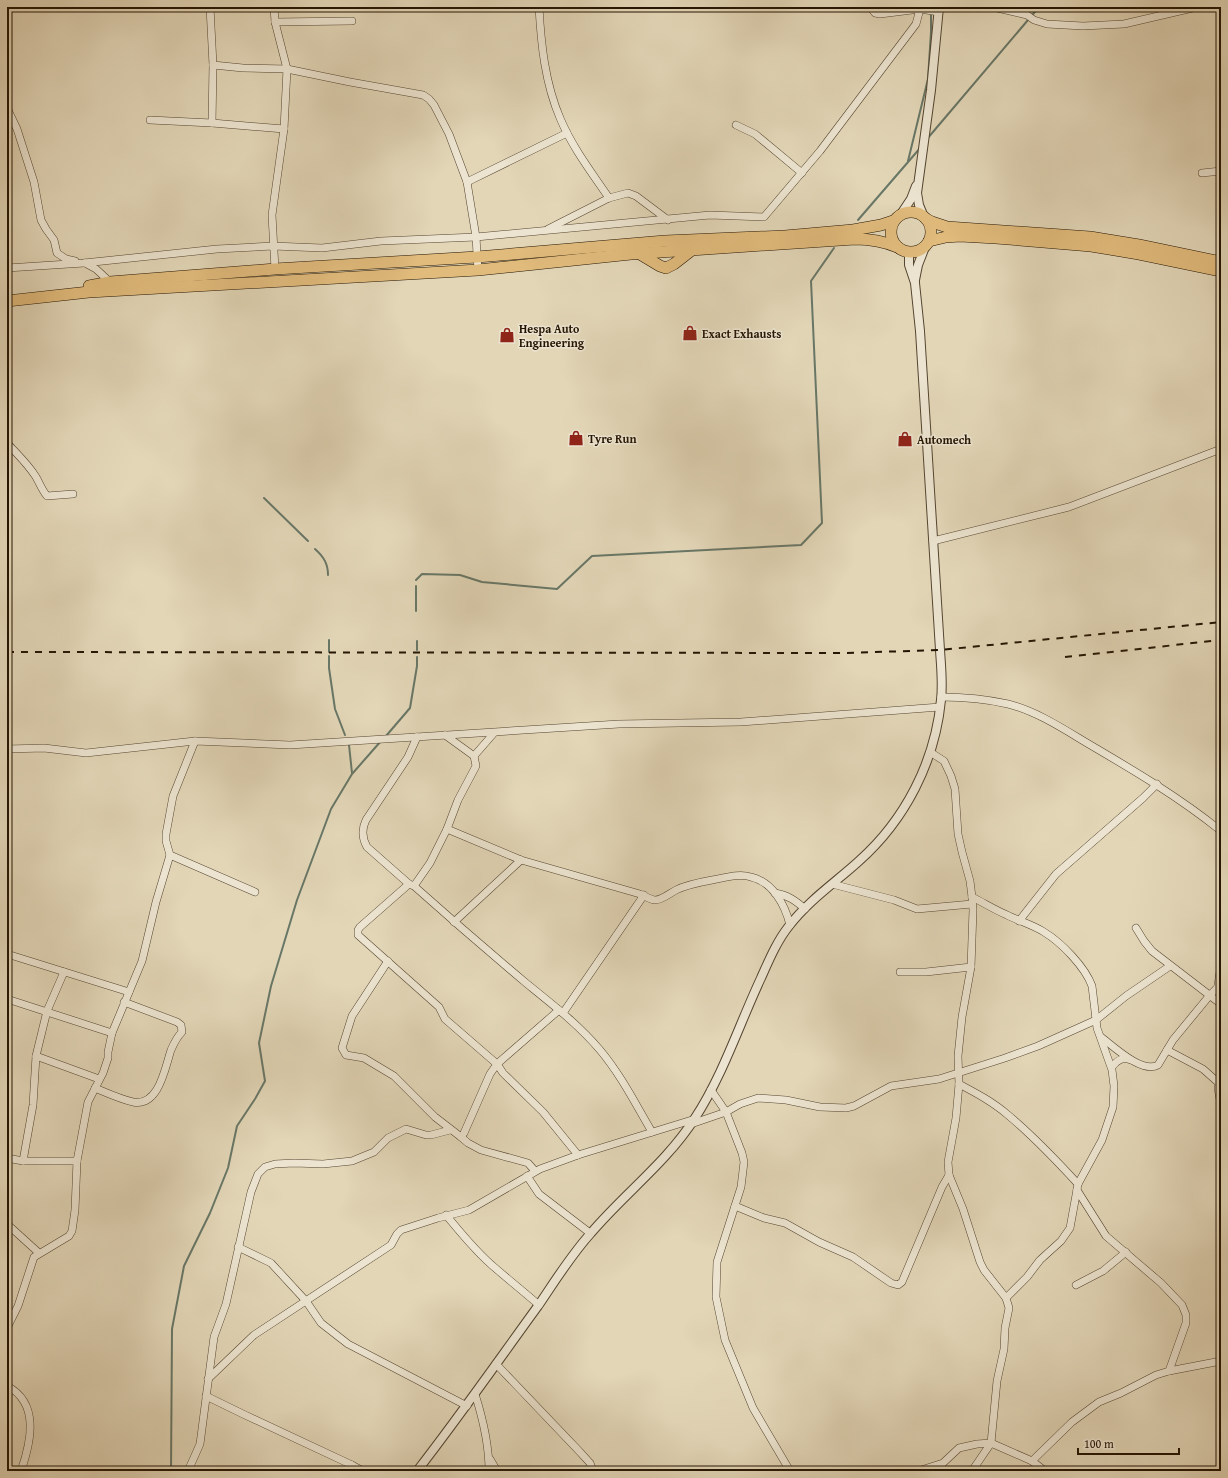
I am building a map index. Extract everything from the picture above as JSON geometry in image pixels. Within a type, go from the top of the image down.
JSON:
[{"type":"highway","points":[[7,293],[110,282],[275,269],[477,257],[665,241],[785,236],[854,230],[880,225],[913,211],[932,222],[947,227],[1090,237],[1139,245],[1221,262]]},
{"type":"highway","points":[[897,217],[891,225],[890,235],[898,247]]},
{"type":"highway","points":[[925,218],[931,230],[927,244]]},
{"type":"highway","points":[[7,301],[90,292],[478,270],[640,254],[855,239],[873,239],[885,242],[909,252],[917,251],[927,244],[946,237],[967,236],[1091,246],[1139,254],[1221,271]]},
{"type":"highway","points":[[640,254],[666,268],[674,264],[692,250]]},
{"type":"street","points":[[210,7],[214,65],[212,123]]},
{"type":"street","points":[[274,7],[275,22],[287,68],[284,129],[272,216],[275,269]]},
{"type":"street","points":[[540,7],[545,65],[554,102],[567,133],[609,198]]},
{"type":"street","points":[[870,7],[875,13],[880,14],[920,8],[939,10],[931,90],[918,178],[917,193],[919,205],[925,218]]},
{"type":"street","points":[[993,7],[1027,15],[1034,20],[1047,24],[1083,26],[1124,24],[1197,7]]},
{"type":"street","points":[[7,268],[84,263],[184,252],[274,246],[322,248],[381,241],[476,237],[710,215],[764,217],[802,173],[916,24],[920,8]]},
{"type":"street","points":[[275,22],[352,21]]},
{"type":"street","points":[[214,65],[243,68],[287,68],[350,82],[423,95],[429,99],[434,105],[449,134],[467,182],[476,237],[478,270]]},
{"type":"street","points":[[7,108],[17,130],[34,182],[41,220],[54,240],[57,253],[66,259],[84,263],[96,269],[110,282]]},
{"type":"street","points":[[150,120],[284,129]]},
{"type":"street","points":[[736,125],[756,134],[802,173]]},
{"type":"street","points":[[467,182],[567,133]]},
{"type":"street","points":[[1202,172],[1221,171]]},
{"type":"street","points":[[897,217],[911,199],[918,178]]},
{"type":"street","points":[[545,231],[609,198],[628,193],[668,220]]},
{"type":"street","points":[[915,283],[916,270],[927,244]]},
{"type":"street","points":[[417,1471],[467,1406],[590,1233],[670,1152],[693,1122],[711,1090],[774,950],[790,925],[805,909],[872,849],[897,819],[918,784],[930,752],[941,697],[937,588],[920,331],[915,283],[910,265],[909,252]]},
{"type":"street","points":[[7,443],[30,468],[37,478],[42,491],[47,496],[73,494]]},
{"type":"street","points":[[933,542],[1069,507],[1221,449]]},
{"type":"street","points":[[941,697],[986,700],[1008,704],[1024,709],[1047,720],[1157,784],[1221,831]]},
{"type":"street","points":[[7,750],[44,748],[86,753],[195,741],[290,745],[619,724],[741,722],[940,708]]},
{"type":"street","points":[[474,756],[494,733]]},
{"type":"street","points":[[445,736],[474,756],[477,763],[476,766],[458,800],[447,829],[430,864],[411,885],[358,930],[358,932],[360,937],[439,1007],[445,1018],[497,1064],[503,1073],[543,1112],[578,1155]]},
{"type":"street","points":[[417,737],[408,757],[362,828],[364,840],[368,847],[561,1012],[600,1050],[652,1132]]},
{"type":"street","points":[[7,1328],[18,1306],[34,1257],[71,1234],[75,1210],[77,1161],[88,1102],[108,1058],[112,1033],[143,957],[156,902],[170,855],[166,841],[166,834],[173,796],[195,741]]},
{"type":"street","points":[[930,752],[944,761],[951,776],[954,789],[958,834],[970,881],[972,900],[971,967],[962,1017],[958,1056],[959,1084],[956,1118],[948,1156],[949,1175],[963,1209],[980,1262],[984,1270],[1006,1298],[1009,1308],[1005,1328],[1004,1349],[997,1381],[990,1443],[972,1471]]},
{"type":"street","points":[[1019,921],[1056,874],[1157,784]]},
{"type":"street","points":[[447,829],[521,860],[655,900],[677,889],[733,876],[751,877],[764,882],[775,893],[785,907],[790,925]]},
{"type":"street","points":[[170,855],[255,892]]},
{"type":"street","points":[[454,922],[521,860]]},
{"type":"street","points":[[832,884],[894,900],[914,908],[972,900],[1050,936],[1065,949],[1090,980],[1099,1035],[1112,1067],[1114,1086],[1111,1115],[1102,1140],[1078,1187],[1070,1228],[1006,1298]]},
{"type":"street","points":[[775,893],[783,894],[805,909]]},
{"type":"street","points":[[460,1137],[464,1133],[490,1074],[497,1064],[561,1012],[644,896]]},
{"type":"street","points":[[1136,928],[1152,951],[1221,1004]]},
{"type":"street","points":[[7,954],[128,992]]},
{"type":"street","points":[[388,962],[352,1016],[342,1048],[346,1055],[364,1058],[394,1076],[434,1117],[468,1143],[481,1150],[528,1163],[535,1171]]},
{"type":"street","points":[[1099,1035],[1135,1061],[1145,1066],[1154,1067],[1158,1065],[1167,1050],[1210,995],[1220,985],[1221,964]]},
{"type":"street","points":[[208,1379],[254,1335],[391,1245],[401,1230],[446,1215],[469,1210],[535,1171],[578,1155],[652,1132],[726,1112],[758,1098],[786,1100],[820,1107],[846,1108],[854,1106],[891,1086],[939,1079],[959,1073],[1038,1046],[1096,1020],[1126,996],[1170,966]]},
{"type":"street","points":[[900,972],[926,972],[971,967]]},
{"type":"street","points":[[23,1161],[33,1105],[36,1056],[47,1011],[64,972]]},
{"type":"street","points":[[7,999],[112,1033]]},
{"type":"street","points":[[95,1088],[133,1102],[147,1100],[159,1086],[175,1041],[182,1032],[181,1025],[176,1022],[124,1002]]},
{"type":"street","points":[[1167,1050],[1203,1069],[1220,1082],[1218,1088],[1221,1105]]},
{"type":"street","points":[[36,1056],[99,1079]]},
{"type":"street","points":[[1112,1067],[1121,1059],[1135,1061]]},
{"type":"street","points":[[959,1084],[982,1096],[1007,1114],[1048,1153],[1078,1187],[1098,1227],[1106,1236],[1126,1252],[1173,1295],[1184,1310],[1186,1323],[1169,1371]]},
{"type":"street","points":[[711,1090],[726,1112],[744,1162],[741,1186],[717,1262],[716,1297],[725,1340],[752,1408],[790,1471]]},
{"type":"street","points":[[188,1471],[200,1444],[214,1337],[226,1304],[251,1192],[258,1174],[265,1167],[287,1164],[352,1162],[374,1152],[388,1138],[406,1129],[426,1135],[450,1130]]},
{"type":"street","points":[[7,1158],[23,1161],[77,1161]]},
{"type":"street","points":[[735,1206],[764,1218],[785,1223],[819,1242],[853,1256],[891,1283],[898,1285],[902,1282],[939,1193],[949,1175]]},
{"type":"street","points":[[526,1176],[539,1194],[590,1233]]},
{"type":"street","points":[[446,1215],[493,1267],[539,1305]]},
{"type":"street","points":[[7,1224],[39,1253]]},
{"type":"street","points":[[238,1247],[271,1263],[306,1301],[321,1323],[348,1344],[467,1406]]},
{"type":"street","points":[[1076,1285],[1103,1270],[1126,1252]]},
{"type":"street","points":[[1032,1461],[1072,1422],[1090,1408],[1110,1397],[1156,1375],[1221,1361]]},
{"type":"street","points":[[496,1364],[590,1463],[593,1471]]},
{"type":"street","points":[[7,1386],[22,1397],[27,1405],[31,1421],[30,1439],[21,1471]]},
{"type":"street","points":[[475,1394],[484,1423],[489,1458],[489,1471]]},
{"type":"street","points":[[206,1396],[363,1471]]},
{"type":"street","points":[[918,1471],[942,1462],[959,1448],[990,1443],[1032,1461],[1045,1471]]},
{"type":"street","points":[[489,1458],[496,1471]]},
{"type":"street","points":[[344,1471],[352,1465]]},
{"type":"waterway","points":[[908,161],[928,79],[931,7]]},
{"type":"waterway","points":[[927,139],[1039,7]]},
{"type":"waterway","points":[[858,220],[921,147]]},
{"type":"waterway","points":[[416,580],[422,574],[460,575],[482,582],[557,589],[592,556],[801,545],[822,523],[811,281],[834,248]]},
{"type":"waterway","points":[[264,498],[308,541]]},
{"type":"waterway","points":[[315,549],[325,561],[328,575]]},
{"type":"waterway","points":[[416,586],[416,611]]},
{"type":"waterway","points":[[329,640],[329,652]]},
{"type":"waterway","points":[[417,641],[417,650]]},
{"type":"waterway","points":[[329,656],[329,668],[335,709],[345,735]]},
{"type":"waterway","points":[[386,736],[410,708],[417,666],[417,657]]},
{"type":"waterway","points":[[171,1471],[172,1329],[184,1266],[210,1213],[228,1168],[237,1126],[265,1081],[259,1043],[271,986],[297,900],[331,809],[352,774],[381,741]]},
{"type":"waterway","points":[[349,745],[352,773]]},
{"type":"railway","points":[[7,652],[844,653],[940,650],[1221,622]]},
{"type":"railway","points":[[1065,657],[1221,640]]},
{"type":"place","name":"Exact Exhausts","points":[[690,333]]},
{"type":"place","name":"Hespa Auto Engineering","points":[[507,335]]},
{"type":"place","name":"Tyre Run","points":[[576,438]]},
{"type":"place","name":"Automech","points":[[905,439]]}]
